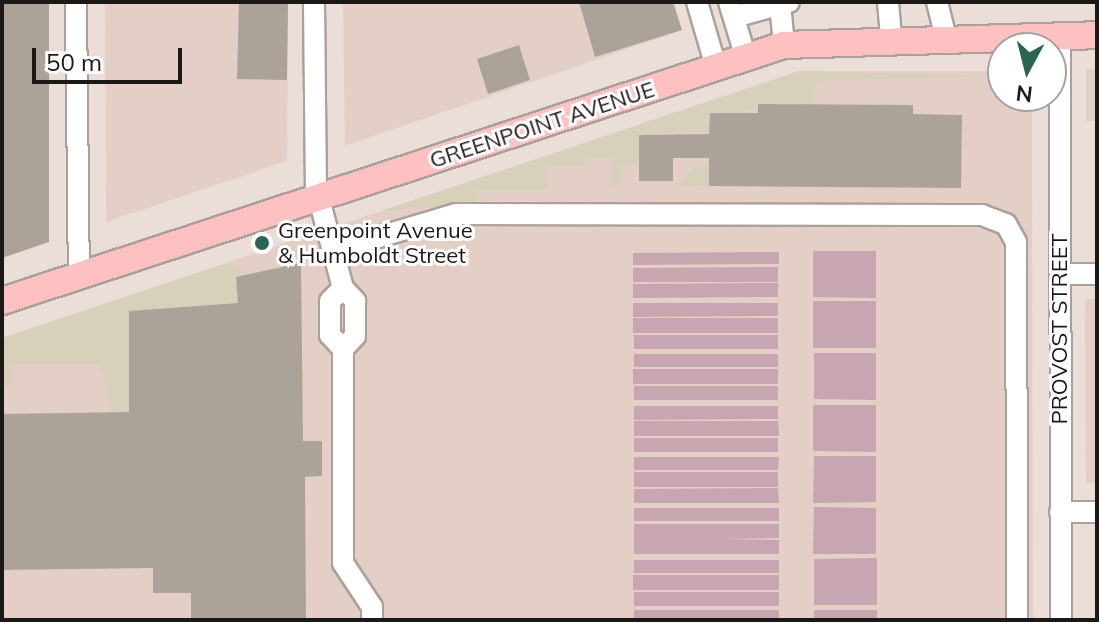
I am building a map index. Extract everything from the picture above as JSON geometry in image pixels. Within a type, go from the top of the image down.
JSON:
[{"type":"main road","name":"GREENPOINT AVENUE","points":[[1067,37],[1097,35]]},
{"type":"main road","name":"GREENPOINT AVENUE","points":[[2,301],[784,45],[891,38],[987,38]]},
{"type":"street","points":[[76,2],[79,276]]},
{"type":"street","points":[[314,2],[317,198],[343,288],[330,301],[330,335],[343,349],[343,563],[372,607],[372,620]]},
{"type":"street","points":[[697,2],[716,67]]},
{"type":"street","points":[[888,2],[891,38]]},
{"type":"street","points":[[937,2],[946,39]]},
{"type":"street","points":[[746,58],[732,9],[784,3],[784,45]]},
{"type":"street","name":"PROVOST STREET","points":[[1060,112],[1061,620]]},
{"type":"street","points":[[332,251],[456,214],[982,215],[1006,224],[1016,242],[1017,620]]},
{"type":"street","points":[[1060,274],[1097,274]]},
{"type":"street","points":[[1060,512],[1097,512]]},
{"type":"shaded area","points":[[105,2],[288,2],[287,161],[106,222]]},
{"type":"shaded area","points":[[343,2],[673,2],[682,30],[345,146]]},
{"type":"shaded area","points":[[1086,69],[1097,69],[1097,121],[1086,121]]},
{"type":"shaded area","points":[[799,71],[987,71],[987,112],[1032,112],[1033,620],[2,620],[2,338]]},
{"type":"shaded area","points":[[799,71],[987,76],[818,81],[810,105],[710,113],[709,132],[639,133],[639,164],[622,165],[622,185],[611,185],[611,158],[587,158],[584,166],[547,166],[546,190],[478,190],[477,203],[381,211]]},
{"type":"shaded area","points":[[709,166],[709,186],[678,187],[695,167]]},
{"type":"shaded area","points":[[813,251],[876,251],[876,298],[813,297]]},
{"type":"shaded area","points":[[779,252],[779,264],[633,265],[633,253]]},
{"type":"shaded area","points":[[228,263],[248,274],[236,277],[238,303],[129,311],[129,412],[110,412],[101,364],[12,364],[12,387],[2,387],[2,338]]},
{"type":"shaded area","points":[[778,267],[778,282],[633,282],[633,268]]},
{"type":"shaded area","points":[[778,283],[778,297],[633,298],[633,284]]},
{"type":"shaded area","points":[[1085,299],[1097,299],[1097,483],[1086,483]]},
{"type":"shaded area","points":[[813,301],[876,301],[876,348],[813,348]]},
{"type":"shaded area","points":[[633,303],[778,303],[778,316],[633,317]]},
{"type":"shaded area","points":[[633,318],[778,318],[778,333],[633,333]]},
{"type":"shaded area","points":[[634,335],[778,335],[778,349],[634,349]]},
{"type":"shaded area","points":[[814,353],[876,353],[876,400],[814,399]]},
{"type":"shaded area","points":[[634,354],[778,354],[778,367],[634,367]]},
{"type":"shaded area","points":[[633,369],[778,369],[778,384],[633,384]]},
{"type":"shaded area","points":[[634,386],[778,386],[778,400],[634,400]]},
{"type":"shaded area","points":[[813,405],[876,405],[876,452],[813,451]]},
{"type":"shaded area","points":[[634,406],[778,406],[778,419],[634,420]]},
{"type":"shaded area","points":[[634,421],[778,421],[779,436],[634,436]]},
{"type":"shaded area","points":[[634,438],[778,438],[778,452],[634,452]]},
{"type":"shaded area","points":[[814,456],[876,456],[876,502],[813,503]]},
{"type":"shaded area","points":[[634,457],[779,457],[778,470],[634,470]]},
{"type":"shaded area","points":[[634,472],[778,472],[778,487],[634,487]]},
{"type":"shaded area","points":[[778,488],[779,503],[634,503],[634,489]]},
{"type":"shaded area","points":[[814,507],[876,508],[876,554],[813,554]]},
{"type":"shaded area","points":[[634,508],[779,508],[779,521],[634,521]]},
{"type":"shaded area","points":[[634,524],[779,524],[779,538],[723,539],[779,540],[779,554],[634,554]]},
{"type":"shaded area","points":[[877,558],[877,605],[814,605],[814,559]]},
{"type":"shaded area","points":[[634,560],[779,560],[779,573],[634,573]]},
{"type":"shaded area","points":[[633,575],[779,575],[779,590],[633,590]]},
{"type":"shaded area","points":[[634,592],[779,592],[779,606],[634,606]]},
{"type":"shaded area","points":[[634,610],[779,610],[779,620],[634,620]]},
{"type":"shaded area","points":[[814,610],[877,610],[877,620],[814,620]]},
{"type":"building","points":[[2,2],[49,2],[49,242],[2,258]]},
{"type":"building","points":[[239,2],[288,2],[287,80],[237,79]]},
{"type":"building","points":[[579,2],[673,2],[682,30],[595,57]]},
{"type":"building","points":[[519,45],[530,80],[488,94],[477,59]]},
{"type":"building","points":[[758,104],[913,105],[913,114],[962,115],[961,188],[709,186],[709,158],[673,158],[673,181],[639,181],[639,135],[709,134],[710,113],[758,113]]},
{"type":"building","points":[[301,263],[303,441],[322,441],[322,476],[305,477],[306,620],[191,620],[191,593],[153,593],[153,568],[2,570],[2,414],[129,412],[129,311],[238,303],[236,277]]},
{"type":"place","name":"Greenpoint Avenue & Humboldt Street","points":[[262,243]]}]
